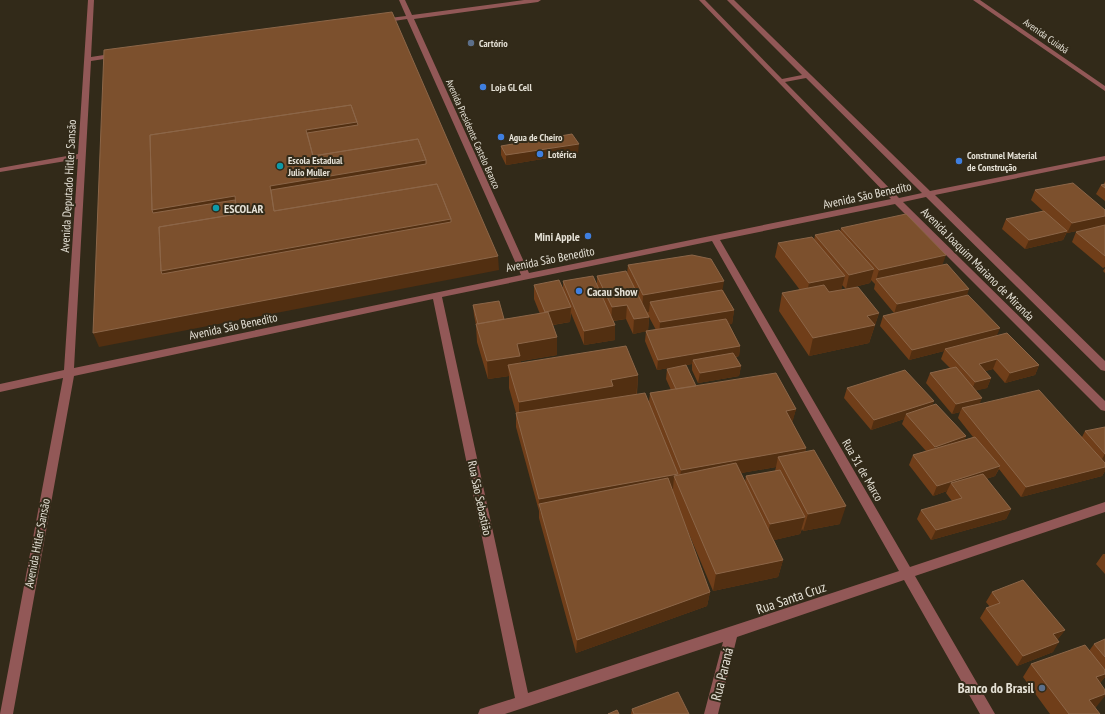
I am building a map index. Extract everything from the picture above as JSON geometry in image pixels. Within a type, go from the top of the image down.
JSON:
[{"type":"street","name":"Avenida Deputado Hitler Sansão","points":[[69,373],[91,0]]},
{"type":"street","name":"Avenida Presidente Castelo Branco","points":[[402,0],[526,276]]},
{"type":"street","points":[[371,22],[538,0]]},
{"type":"street","name":"Avenida Joaquim Mariano de Miranda","points":[[702,0],[897,201],[1105,407]]},
{"type":"street","name":"Avenida Joaquim Mariano de Miranda","points":[[730,0],[930,194],[1105,367]]},
{"type":"street","name":"Avenida Cuiabá","points":[[976,0],[1105,89]]},
{"type":"street","points":[[88,59],[127,54]]},
{"type":"street","points":[[780,81],[808,76]]},
{"type":"street","points":[[0,170],[82,156]]},
{"type":"street","name":"Avenida São Benedito","points":[[0,388],[438,296],[526,276],[715,239],[1105,158]]},
{"type":"street","name":"Rua 31 de Marco","points":[[715,239],[988,714]]},
{"type":"street","name":"Rua São Sebastião","points":[[438,296],[523,701]]},
{"type":"street","name":"Avenida Hitler Sansão","points":[[6,714],[69,373]]},
{"type":"street","name":"Rua Santa Cruz","points":[[485,714],[732,633],[1105,507]]},
{"type":"street","name":"Rua Paraná","points":[[711,714],[732,633]]},
{"type":"building","name":"Escola Estadual Julio Muller","points":[[392,12],[498,256],[93,333],[104,50]],"holes":[[[351,105],[358,125],[307,133],[313,156],[418,139],[426,160],[426,164],[271,190],[274,211],[437,184],[451,222],[162,274],[159,227],[237,214],[235,200],[153,213],[150,135]]]},
{"type":"building","name":"ESCOLAR","points":[[351,105],[357,122],[306,130],[313,156],[418,139],[426,160],[270,186],[274,211],[437,184],[451,219],[161,271],[159,227],[237,214],[235,196],[152,210],[150,135]]},
{"type":"building","points":[[572,134],[579,144],[506,155],[501,146]]},
{"type":"building","points":[[1073,183],[1105,210],[1105,216],[1072,223],[1035,190]]},
{"type":"building","points":[[1044,211],[1067,231],[1029,240],[1006,219]]},
{"type":"building","points":[[906,214],[946,255],[879,270],[841,228]]},
{"type":"building","points":[[1105,225],[1105,256],[1076,232]]},
{"type":"building","points":[[839,230],[874,269],[849,275],[815,235]]},
{"type":"building","points":[[812,237],[845,276],[809,283],[778,243]]},
{"type":"building","points":[[692,255],[711,259],[724,281],[643,295],[628,265]]},
{"type":"building","points":[[947,264],[969,289],[897,304],[876,279]]},
{"type":"building","points":[[626,271],[649,317],[634,319],[627,305],[612,307],[597,276]]},
{"type":"building","points":[[593,276],[615,325],[584,331],[563,281]]},
{"type":"building","points":[[559,280],[571,307],[545,312],[534,285]]},
{"type":"building","points":[[824,285],[829,292],[858,287],[879,313],[867,316],[875,325],[813,338],[782,293]]},
{"type":"building","points":[[722,290],[734,310],[660,322],[650,302]]},
{"type":"building","points":[[968,295],[1000,328],[912,350],[883,316]]},
{"type":"building","points":[[499,301],[504,319],[478,324],[473,305]]},
{"type":"building","points":[[548,312],[557,337],[517,344],[520,356],[487,361],[476,324]]},
{"type":"building","points":[[726,319],[740,346],[658,360],[646,331]]},
{"type":"building","points":[[1007,333],[1039,365],[1010,373],[997,359],[979,364],[991,378],[975,382],[945,349]]},
{"type":"building","points":[[626,346],[638,375],[611,380],[613,386],[519,402],[508,365]]},
{"type":"building","points":[[733,353],[741,366],[700,373],[693,360]]},
{"type":"building","points":[[686,365],[696,386],[676,389],[667,369]]},
{"type":"building","points":[[956,367],[982,398],[956,404],[930,373]]},
{"type":"building","points":[[905,370],[934,401],[874,420],[847,388]]},
{"type":"building","points":[[776,373],[796,409],[786,411],[806,448],[681,470],[650,393]]},
{"type":"building","points":[[1039,390],[1105,463],[1105,467],[1026,487],[962,408]]},
{"type":"building","points":[[645,393],[678,474],[539,499],[516,413]]},
{"type":"building","points":[[936,404],[966,436],[935,447],[906,414]]},
{"type":"building","points":[[1105,427],[1105,454],[1085,431]]},
{"type":"building","points":[[975,437],[1000,466],[937,486],[913,455]]},
{"type":"building","points":[[814,450],[846,506],[808,514],[778,457]]},
{"type":"building","points":[[736,463],[783,560],[716,574],[674,476]]},
{"type":"building","points":[[780,470],[805,517],[770,524],[746,476]]},
{"type":"building","points":[[983,474],[1011,509],[936,530],[921,510],[962,498],[951,483]]},
{"type":"building","points":[[668,478],[710,592],[577,640],[539,504]]},
{"type":"building","points":[[1023,580],[1065,630],[1053,634],[1059,642],[1023,656],[986,608],[1000,603],[992,592]]},
{"type":"building","points":[[1105,639],[1105,657],[1094,644]]},
{"type":"building","points":[[1085,645],[1105,670],[1105,674],[1096,677],[1105,690],[1105,694],[1089,700],[1100,714],[1069,714],[1031,664]]},
{"type":"building","points":[[678,692],[689,714],[634,714],[632,709]]},
{"type":"building","points":[[617,710],[619,714],[608,714]]},
{"type":"place","name":"Cartório","points":[[471,43]]},
{"type":"place","name":"Loja GL Cell","points":[[483,87]]},
{"type":"place","name":"Agua de Cheiro","points":[[501,137]]},
{"type":"place","name":"Lotérica","points":[[540,154]]},
{"type":"place","name":"Construnel Material de Construção","points":[[959,161]]},
{"type":"place","name":"Escola Estadual Julio Muller","points":[[280,166]]},
{"type":"place","name":"ESCOLAR","points":[[216,208]]},
{"type":"place","name":"Mini Apple","points":[[588,236]]},
{"type":"place","name":"Cacau Show","points":[[579,291]]},
{"type":"place","name":"Banco do Brasil","points":[[1042,688]]}]
